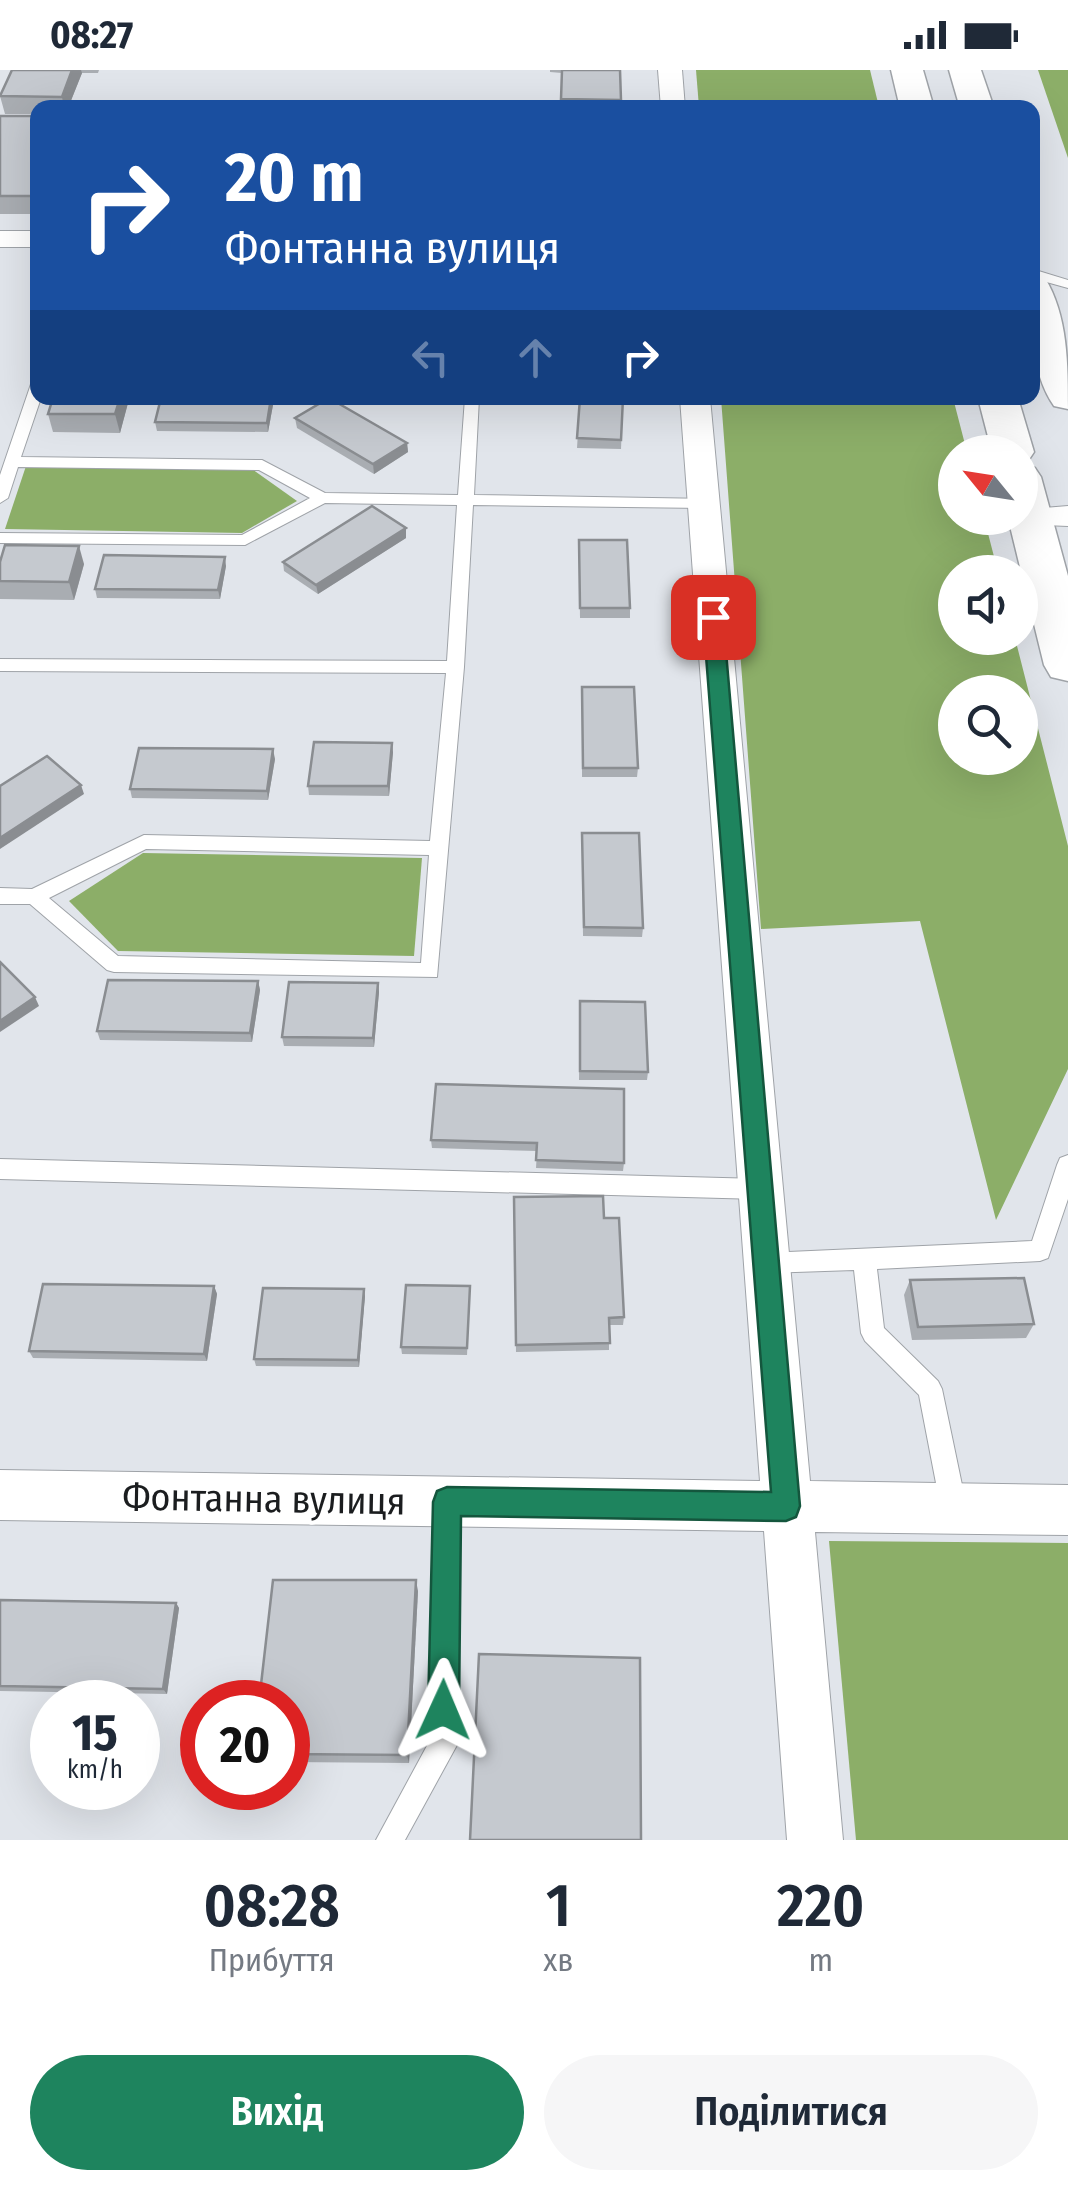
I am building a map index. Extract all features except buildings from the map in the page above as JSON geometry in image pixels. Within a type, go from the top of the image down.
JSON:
[{"type":"main road","points":[[907,70],[915,100]]},
{"type":"main road","points":[[966,70],[975,100]]},
{"type":"main road","points":[[1040,311],[1068,397]]},
{"type":"main road","points":[[1000,405],[1008,435]]},
{"type":"main road","points":[[1040,503],[1068,665]]},
{"type":"street","points":[[670,70],[672,100]]},
{"type":"street","points":[[0,239],[30,239]]},
{"type":"street","points":[[696,405],[815,1840]]},
{"type":"street","name":"Фонтанна вулиця","points":[[0,1495],[1068,1510]]},
{"type":"lane","points":[[1040,275],[1068,284]]},
{"type":"lane","points":[[0,498],[31,405]]},
{"type":"lane","points":[[34,897],[114,964],[430,971],[471,405]]},
{"type":"lane","points":[[12,462],[262,466],[322,498],[704,503]]},
{"type":"lane","points":[[0,538],[245,540],[322,498]]},
{"type":"lane","points":[[0,666],[455,667]]},
{"type":"lane","points":[[0,896],[34,897],[144,842],[439,848]]},
{"type":"lane","points":[[766,1264],[1040,1251],[1068,1165]]},
{"type":"lane","points":[[0,1168],[760,1189]]},
{"type":"lane","points":[[864,1259],[872,1333],[930,1389],[954,1509]]},
{"type":"lane","points":[[390,1840],[443,1746],[447,1502]]},
{"type":"green space","points":[[696,70],[870,70],[877,100],[698,100]]},
{"type":"green space","points":[[1038,70],[1068,70],[1068,158]]},
{"type":"green space","points":[[722,405],[955,405],[963,435],[938,435],[938,535],[988,535],[994,555],[938,555],[938,655],[1019,655],[1024,675],[938,675],[938,775],[1038,775],[1038,728],[1068,846],[1068,1069],[996,1220],[920,921],[761,929]]},
{"type":"green space","points":[[26,466],[252,469],[297,501],[242,533],[5,529]]},
{"type":"green space","points":[[143,853],[422,858],[414,956],[118,951],[69,901]]},
{"type":"green space","points":[[829,1541],[1068,1543],[1068,1840],[856,1840]]},
{"type":"route","points":[[443,1710],[447,1502],[786,1506],[713,617]]}]
